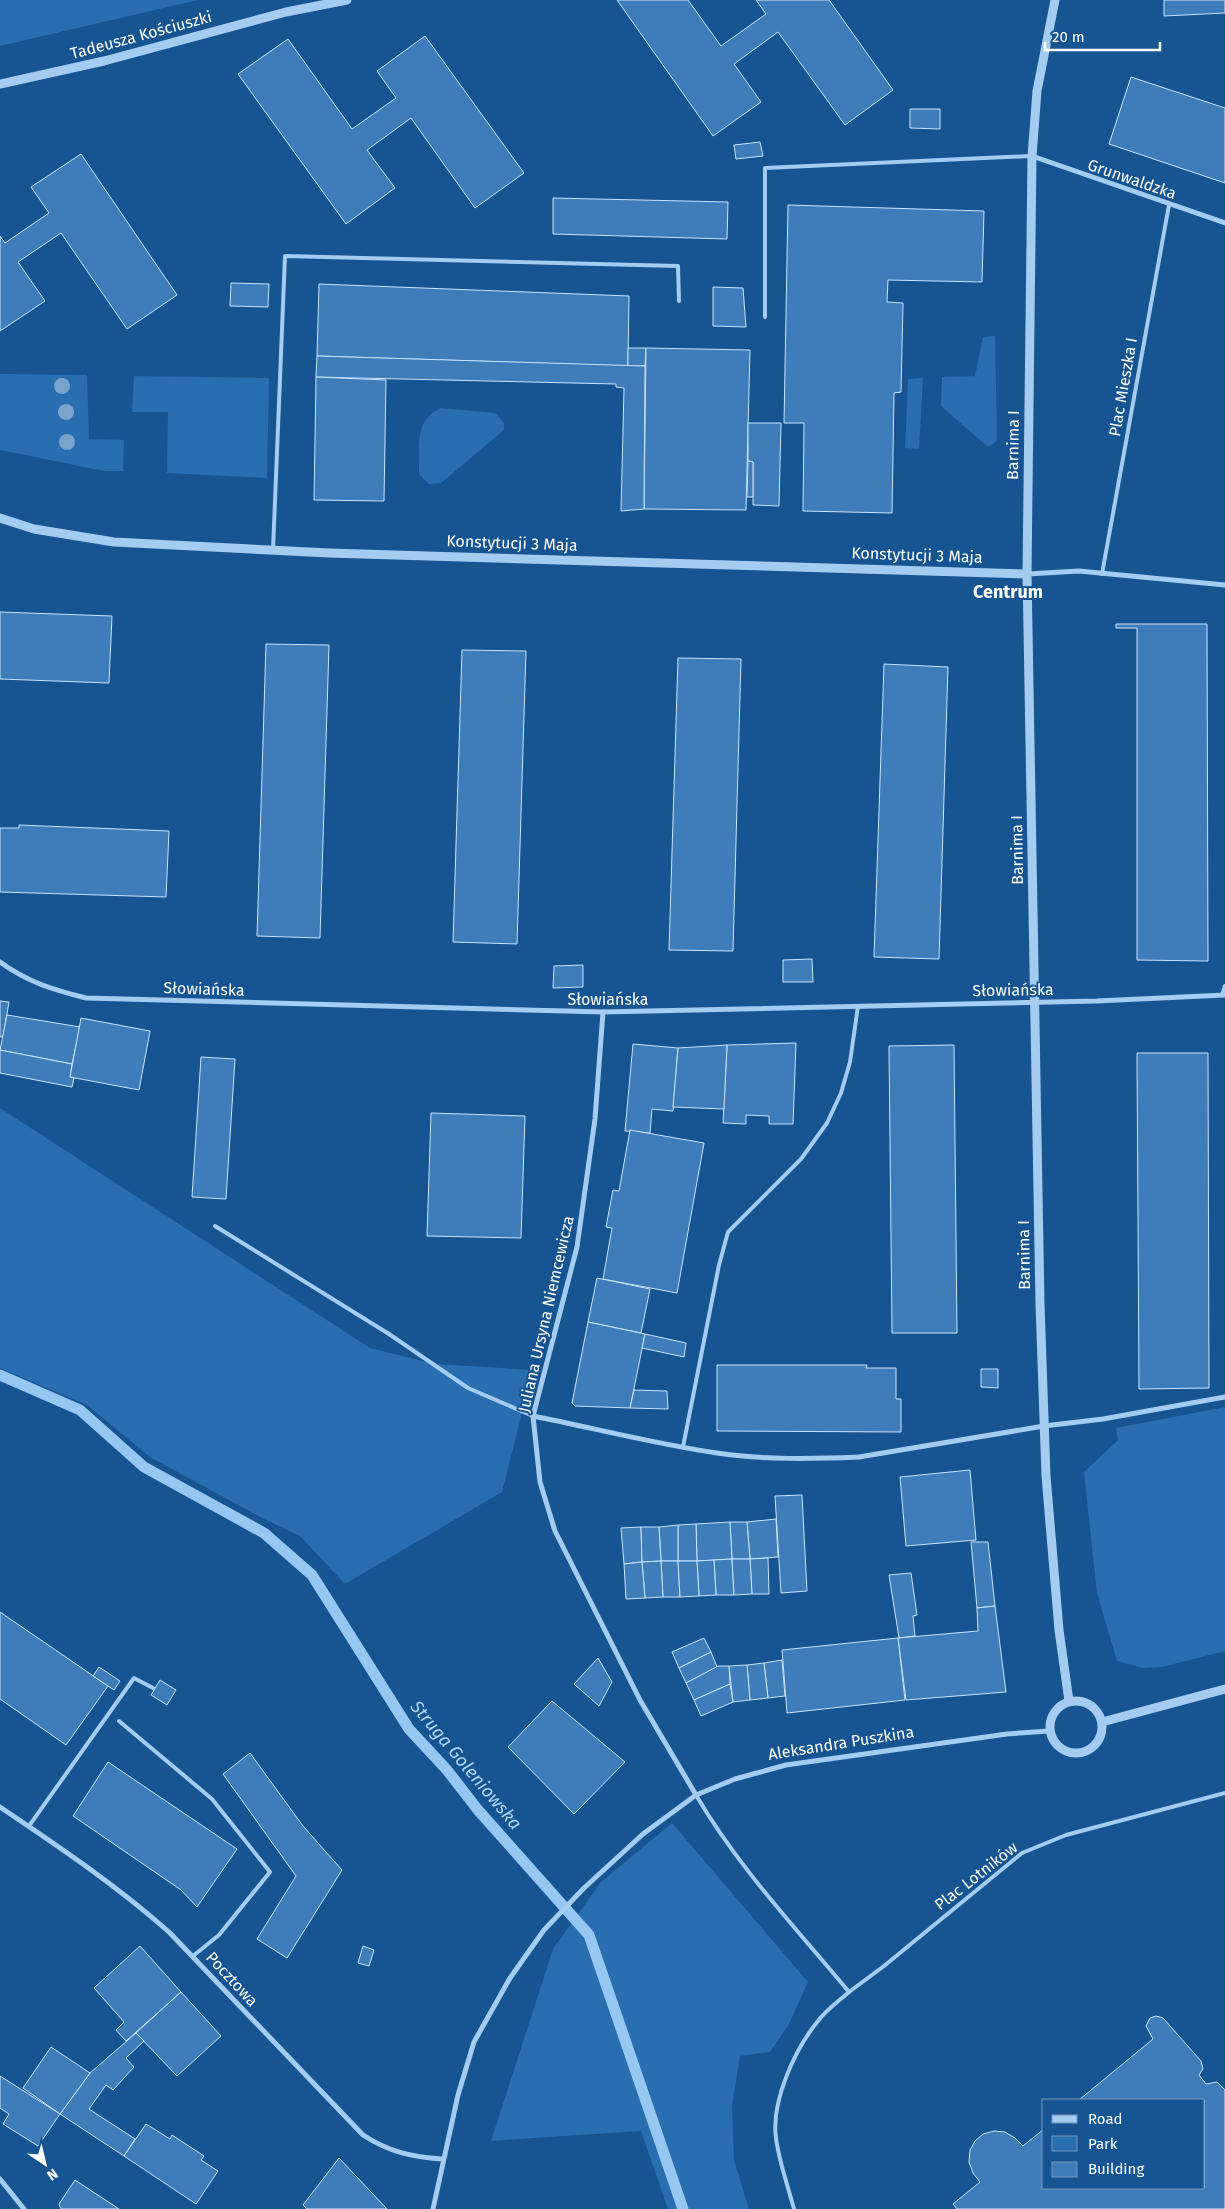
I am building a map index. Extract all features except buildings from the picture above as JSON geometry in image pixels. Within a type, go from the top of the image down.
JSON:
[{"type":"street","name":"Tadeusza Kościuszki","points":[[0,84],[104,61],[286,12],[347,0]]},
{"type":"street","name":"Barnima I","points":[[1055,0],[1037,91],[1032,156],[1027,574],[1044,1426],[1046,1476],[1058,1615],[1069,1701]]},
{"type":"street","name":"Grunwaldzka","points":[[1032,156],[1225,223]]},
{"type":"street","name":"Konstytucji 3 Maja","points":[[0,518],[34,529],[114,542],[273,550],[1027,574]]},
{"type":"street","points":[[1027,574],[1079,571],[1225,584]]},
{"type":"street","name":"Słowiańska","points":[[0,962],[18,976],[86,998],[603,1012],[1035,1002],[1224,995]]},
{"type":"street","name":"Juliana Ursyna Niemcewicza","points":[[603,1012],[596,1119],[577,1247],[533,1416],[540,1482],[552,1526],[640,1700],[696,1794]]},
{"type":"street","points":[[533,1416],[683,1447],[750,1457],[859,1457],[1044,1426],[1103,1419],[1225,1397]]},
{"type":"street","points":[[1102,1722],[1225,1689]]},
{"type":"street","points":[[1076,1700],[1090,1704],[1100,1715],[1102,1722],[1100,1738],[1088,1750],[1080,1753],[1072,1753],[1057,1746],[1049,1731],[1053,1712],[1069,1701],[1076,1700]]},
{"type":"street","name":"Aleksandra Puszkina","points":[[433,2209],[442,2159],[474,2042],[510,1978],[544,1930],[584,1888],[644,1834],[696,1794],[735,1779],[786,1765],[1007,1734],[1049,1731]]},
{"type":"street","name":"Pocztowa","points":[[0,1807],[139,1905],[193,1956],[363,2135],[382,2147],[396,2152],[442,2159]]},
{"type":"street","points":[[0,2179],[24,2209]]},
{"type":"lane","points":[[765,317],[765,168],[1032,156]]},
{"type":"lane","name":"Plac Mieszka I","points":[[1102,574],[1169,205]]},
{"type":"lane","points":[[273,550],[285,256],[678,266],[678,301]]},
{"type":"lane","points":[[1224,995],[1225,986]]},
{"type":"lane","points":[[683,1447],[719,1265],[728,1232],[801,1159],[827,1123],[841,1093],[850,1062],[858,1006]]},
{"type":"lane","points":[[215,1226],[388,1334],[468,1388],[533,1416]]},
{"type":"lane","points":[[29,1826],[134,1678],[153,1688]]},
{"type":"lane","points":[[119,1721],[212,1799],[270,1872],[219,1936],[193,1956]]},
{"type":"lane","points":[[696,1794],[712,1822],[748,1871],[849,1992]]},
{"type":"lane","name":"Plac Lotników","points":[[794,2209],[776,2138],[778,2108],[785,2079],[800,2048],[818,2020],[849,1992],[1022,1852],[1066,1835],[1225,1794]]},
{"type":"green space","points":[[0,0],[198,0],[0,46]]},
{"type":"green space","points":[[995,336],[997,441],[988,447],[941,406],[942,377],[975,376],[983,337]]},
{"type":"green space","points":[[0,374],[87,375],[89,439],[124,440],[123,471],[104,471],[0,450]]},
{"type":"green space","points":[[134,376],[269,378],[267,478],[167,473],[168,412],[132,412]]},
{"type":"green space","points":[[923,378],[919,449],[905,448],[908,379]]},
{"type":"green space","points":[[441,408],[495,413],[504,423],[504,430],[441,483],[429,484],[419,474],[420,436],[426,420],[432,413]]},
{"type":"green space","points":[[0,1108],[370,1348],[435,1364],[533,1370],[502,1492],[345,1584],[300,1536],[264,1519],[150,1457],[87,1405],[0,1368]]},
{"type":"green space","points":[[1225,1407],[1225,1651],[1162,1667],[1143,1668],[1117,1661],[1097,1593],[1084,1472],[1118,1440],[1116,1428]]},
{"type":"green space","points":[[672,1823],[808,1982],[789,2024],[770,2052],[740,2056],[732,2106],[734,2160],[749,2209],[668,2209],[641,2131],[491,2141],[553,1949],[601,1882]]},
{"type":"waterway","name":"Struga Goleniowska","points":[[0,1375],[80,1410],[144,1467],[264,1533],[312,1575],[409,1729],[447,1770],[478,1810],[589,1935],[683,2209]]},
{"type":"district","name":"Centrum","points":[[1008,592]]}]
